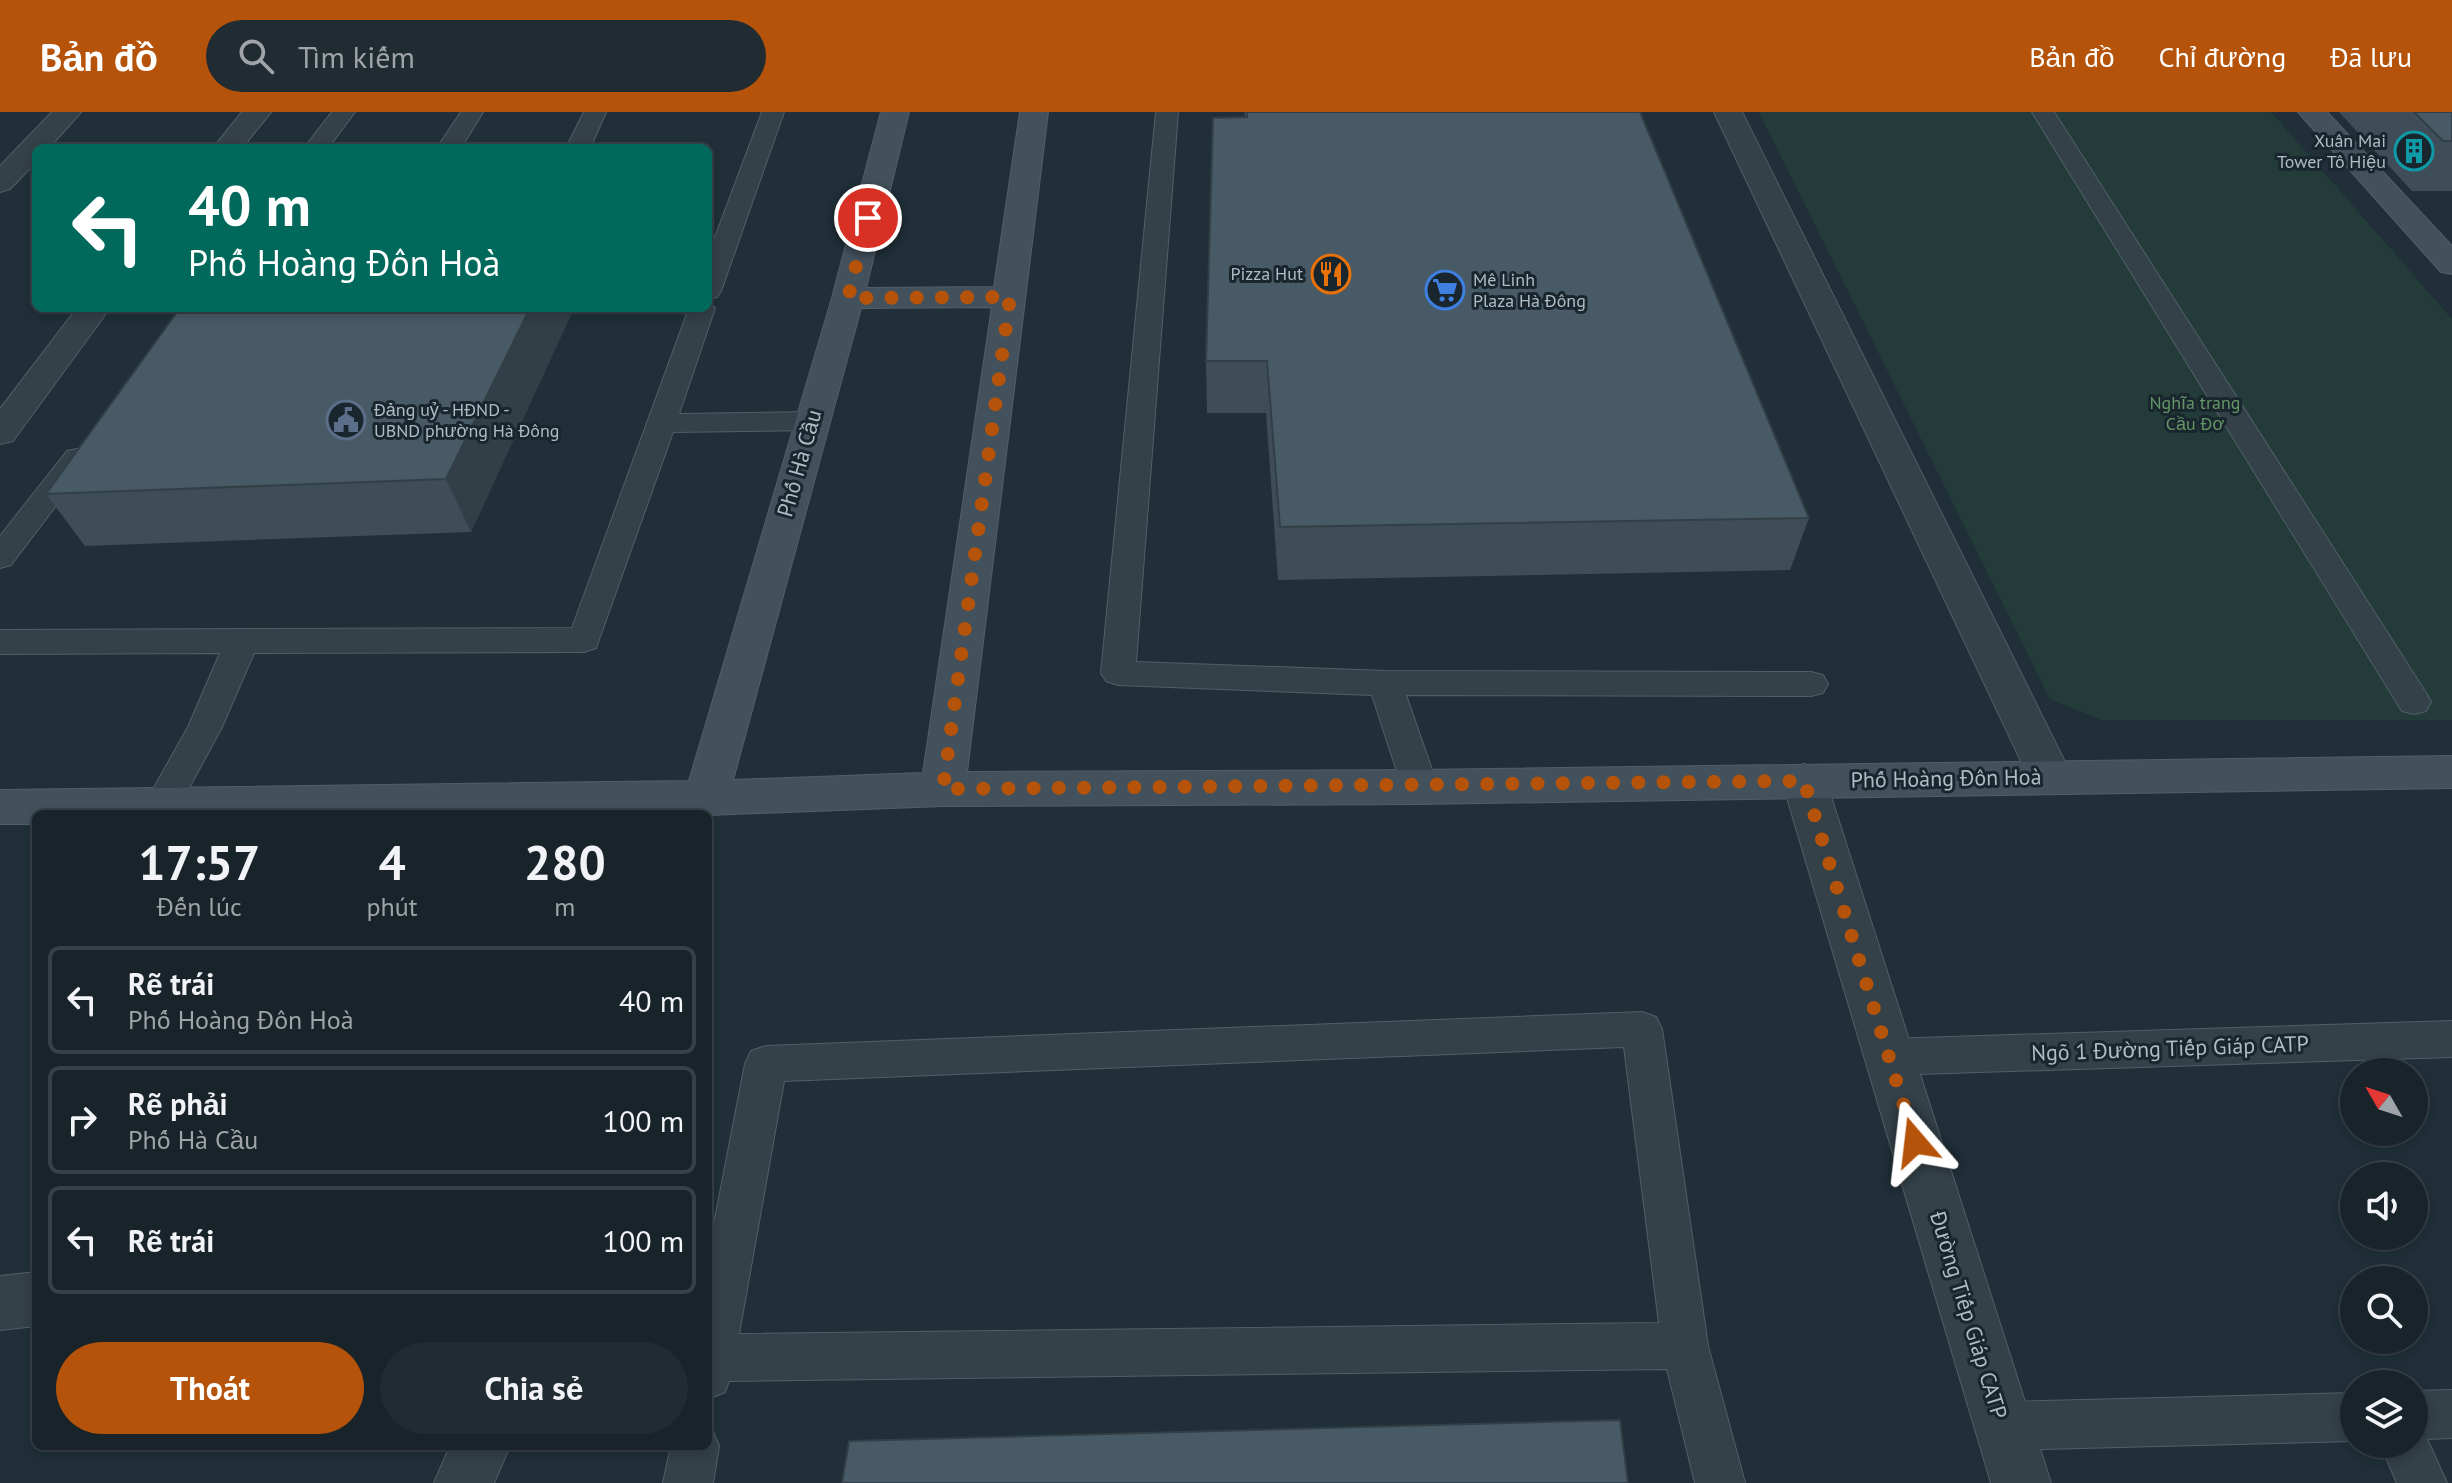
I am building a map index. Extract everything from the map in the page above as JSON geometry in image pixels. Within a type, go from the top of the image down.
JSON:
[{"type":"street","points":[[37,144],[67,112]]},
{"type":"street","points":[[230,144],[257,112]]},
{"type":"street","name":"Phố Hà Cầu","points":[[704,806],[848,298],[895,112]]},
{"type":"street","points":[[943,789],[1034,112]]},
{"type":"street","points":[[1728,112],[2050,776]]},
{"type":"street","points":[[2312,112],[2452,265]]},
{"type":"street","points":[[0,183],[32,149]]},
{"type":"street","points":[[848,298],[1010,297]]},
{"type":"street","points":[[0,433],[91,312]]},
{"type":"street","name":"Phố Hoàng Đôn Hoà","points":[[0,807],[704,806],[943,789],[1420,787],[2452,772]]},
{"type":"street","name":"Đường Tiếp Giáp CATP","points":[[1804,781],[2021,1483]]},
{"type":"street","points":[[0,1303],[32,1299]]},
{"type":"street","points":[[464,1483],[478,1450]]},
{"type":"lane","points":[[319,144],[344,112]]},
{"type":"lane","points":[[452,144],[472,112]]},
{"type":"lane","points":[[580,144],[595,112]]},
{"type":"lane","points":[[712,280],[773,112]]},
{"type":"lane","points":[[1167,112],[1118,673],[1385,683],[1811,684]]},
{"type":"lane","points":[[2043,112],[2414,702]]},
{"type":"lane","points":[[712,207],[738,207]]},
{"type":"lane","points":[[0,642],[584,640],[701,312]]},
{"type":"lane","points":[[662,423],[811,421]]},
{"type":"lane","points":[[0,558],[96,433]]},
{"type":"lane","points":[[161,807],[205,727],[242,641]]},
{"type":"lane","points":[[1385,683],[1420,787]]},
{"type":"lane","points":[[712,1355],[766,1064],[1642,1029],[1685,1346],[1720,1483]]},
{"type":"lane","name":"Ngõ 1 Đường Tiếp Giáp CATP","points":[[1888,1057],[2452,1039]]},
{"type":"lane","points":[[712,1366],[1685,1346]]},
{"type":"lane","points":[[2428,1415],[2452,1414]]},
{"type":"lane","points":[[2003,1426],[2340,1417]]},
{"type":"lane","points":[[688,1483],[694,1450]]},
{"type":"lane","points":[[2410,1458],[2422,1483]]},
{"type":"green space","name":"Nghĩa trang Cầu Đơ","points":[[1759,112],[2271,112],[2452,319],[2452,720],[2101,720],[2050,699]]},
{"type":"building","name":"Mê Linh Plaza Hà Đông","points":[[1247,112],[1640,112],[1809,518],[1280,527],[1267,361],[1206,361],[1213,118],[1247,117]]},
{"type":"building","points":[[2414,112],[2452,112],[2452,141],[2443,141]]},
{"type":"building","name":"Đảng uỷ - HĐND - UBND phường Hà Đông","points":[[177,312],[528,312],[446,479],[46,494]]},
{"type":"building","points":[[1620,1420],[1628,1483],[842,1483],[849,1441]]},
{"type":"place","name":"Xuân Mai Tower Tô Hiệu","points":[[2414,151]]},
{"type":"place","name":"Pizza Hut","points":[[1331,274]]},
{"type":"place","name":"Mê Linh Plaza Hà Đông","points":[[1445,290]]},
{"type":"place","name":"Đảng uỷ - HĐND - UBND phường Hà Đông","points":[[346,420]]},
{"type":"route","points":[[868,218],[848,298],[1010,297],[943,789],[1420,787],[1804,781],[1915,1142]]}]
